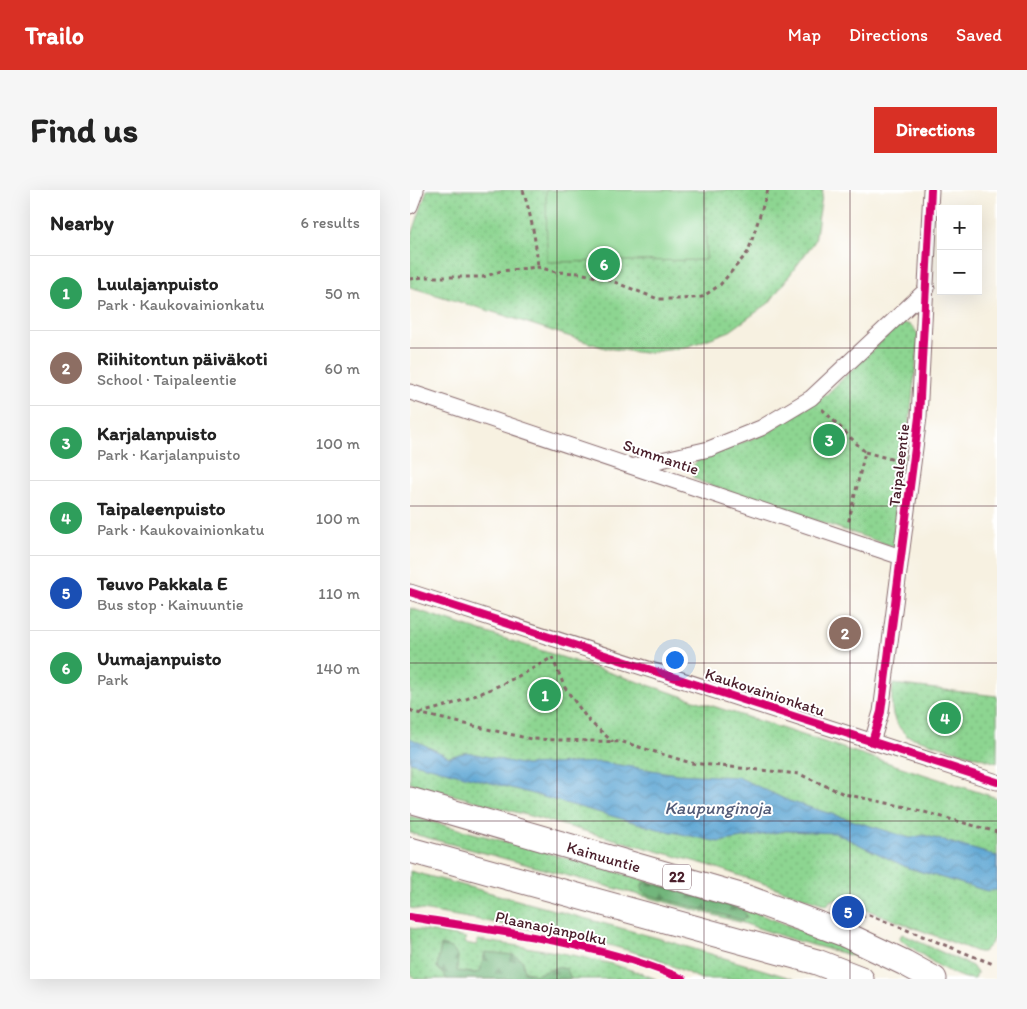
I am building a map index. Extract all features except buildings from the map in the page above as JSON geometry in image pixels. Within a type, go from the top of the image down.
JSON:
[{"type":"highway","name":"Kainuuntie","points":[[410,800],[747,898],[842,933],[934,979]]},
{"type":"highway","points":[[410,850],[809,960],[860,979]]},
{"type":"street","points":[[410,206],[416,190]]},
{"type":"street","name":"Taipaleentie","points":[[872,742],[882,712],[919,416],[931,190]]},
{"type":"street","points":[[633,466],[709,449],[761,428],[812,398],[927,290]]},
{"type":"street","name":"Summantie","points":[[410,392],[901,557]]},
{"type":"street","name":"Kaukovainionkatu","points":[[410,592],[997,782]]},
{"type":"path","points":[[523,190],[531,214],[536,240],[538,267]]},
{"type":"path","points":[[410,279],[424,277],[483,277],[501,271],[538,267],[556,272],[580,274],[608,280],[658,299],[682,299],[702,296],[720,285],[748,252],[768,190]]},
{"type":"path","points":[[812,398],[865,452],[913,466]]},
{"type":"path","points":[[844,538],[865,452]]},
{"type":"path","points":[[417,713],[445,707],[492,689],[528,672],[551,658],[565,688],[589,721],[614,742]]},
{"type":"path","points":[[410,710],[531,739],[623,742],[691,763],[799,774],[844,794],[906,807],[997,832]]},
{"type":"path","points":[[861,917],[869,915],[992,968],[997,954]]},
{"type":"green space","points":[[427,190],[823,190],[815,241],[769,303],[730,331],[684,348],[644,353],[605,348],[410,287],[410,241]]},
{"type":"green space","points":[[546,190],[705,190],[706,260],[547,262]]},
{"type":"green space","points":[[900,323],[912,327],[919,337],[896,544],[892,546],[701,482],[693,477],[693,467],[699,459],[767,433],[826,395]]},
{"type":"green space","points":[[410,608],[997,798],[997,930],[991,944],[983,952],[978,952],[841,900],[831,900],[827,905],[708,865],[410,783]]},
{"type":"green space","points":[[893,684],[997,696],[997,763],[907,736],[897,724],[892,712]]},
{"type":"green space","points":[[410,816],[596,866],[751,911],[858,952],[857,957],[794,940],[743,923],[410,833]]},
{"type":"green space","points":[[410,871],[661,939],[794,979],[701,979],[655,958],[584,938],[410,908]]},
{"type":"green space","points":[[647,882],[742,910],[746,914],[746,918],[741,920],[645,894],[641,890],[643,883]]},
{"type":"green space","points":[[410,928],[466,938],[465,943],[476,945],[478,940],[568,954],[613,964],[656,979],[415,979],[410,973]]},
{"type":"green space","points":[[902,934],[972,966],[977,973],[975,979],[956,975],[936,964],[899,939]]},
{"type":"green space","points":[[441,945],[451,948],[458,956],[457,971],[480,972],[485,952],[514,955],[523,961],[524,970],[535,975],[557,967],[567,969],[571,979],[447,979],[437,967]]},
{"type":"water","name":"Kaupunginoja","points":[[410,738],[449,757],[467,752],[525,765],[600,762],[677,774],[738,777],[789,801],[910,838],[924,835],[997,856],[997,890],[987,891],[908,868],[835,833],[786,831],[718,842],[658,829],[410,762]]},
{"type":"cycle path","points":[[872,742],[881,712],[919,417],[931,190]]},
{"type":"cycle path","points":[[410,592],[997,782]]},
{"type":"cycle path","name":"Plaanaojanpolku","points":[[410,917],[514,933],[583,947],[650,966],[683,979]]},
{"type":"place","name":"Uumajanpuisto","points":[[604,264]]},
{"type":"place","name":"Karjalanpuisto","points":[[829,440]]},
{"type":"place","name":"Riihitontun päiväkoti","points":[[845,633]]},
{"type":"place","name":"Luulajanpuisto","points":[[545,695]]},
{"type":"place","name":"Taipaleenpuisto","points":[[945,718]]},
{"type":"place","name":"Teuvo Pakkala E","points":[[848,912]]}]
